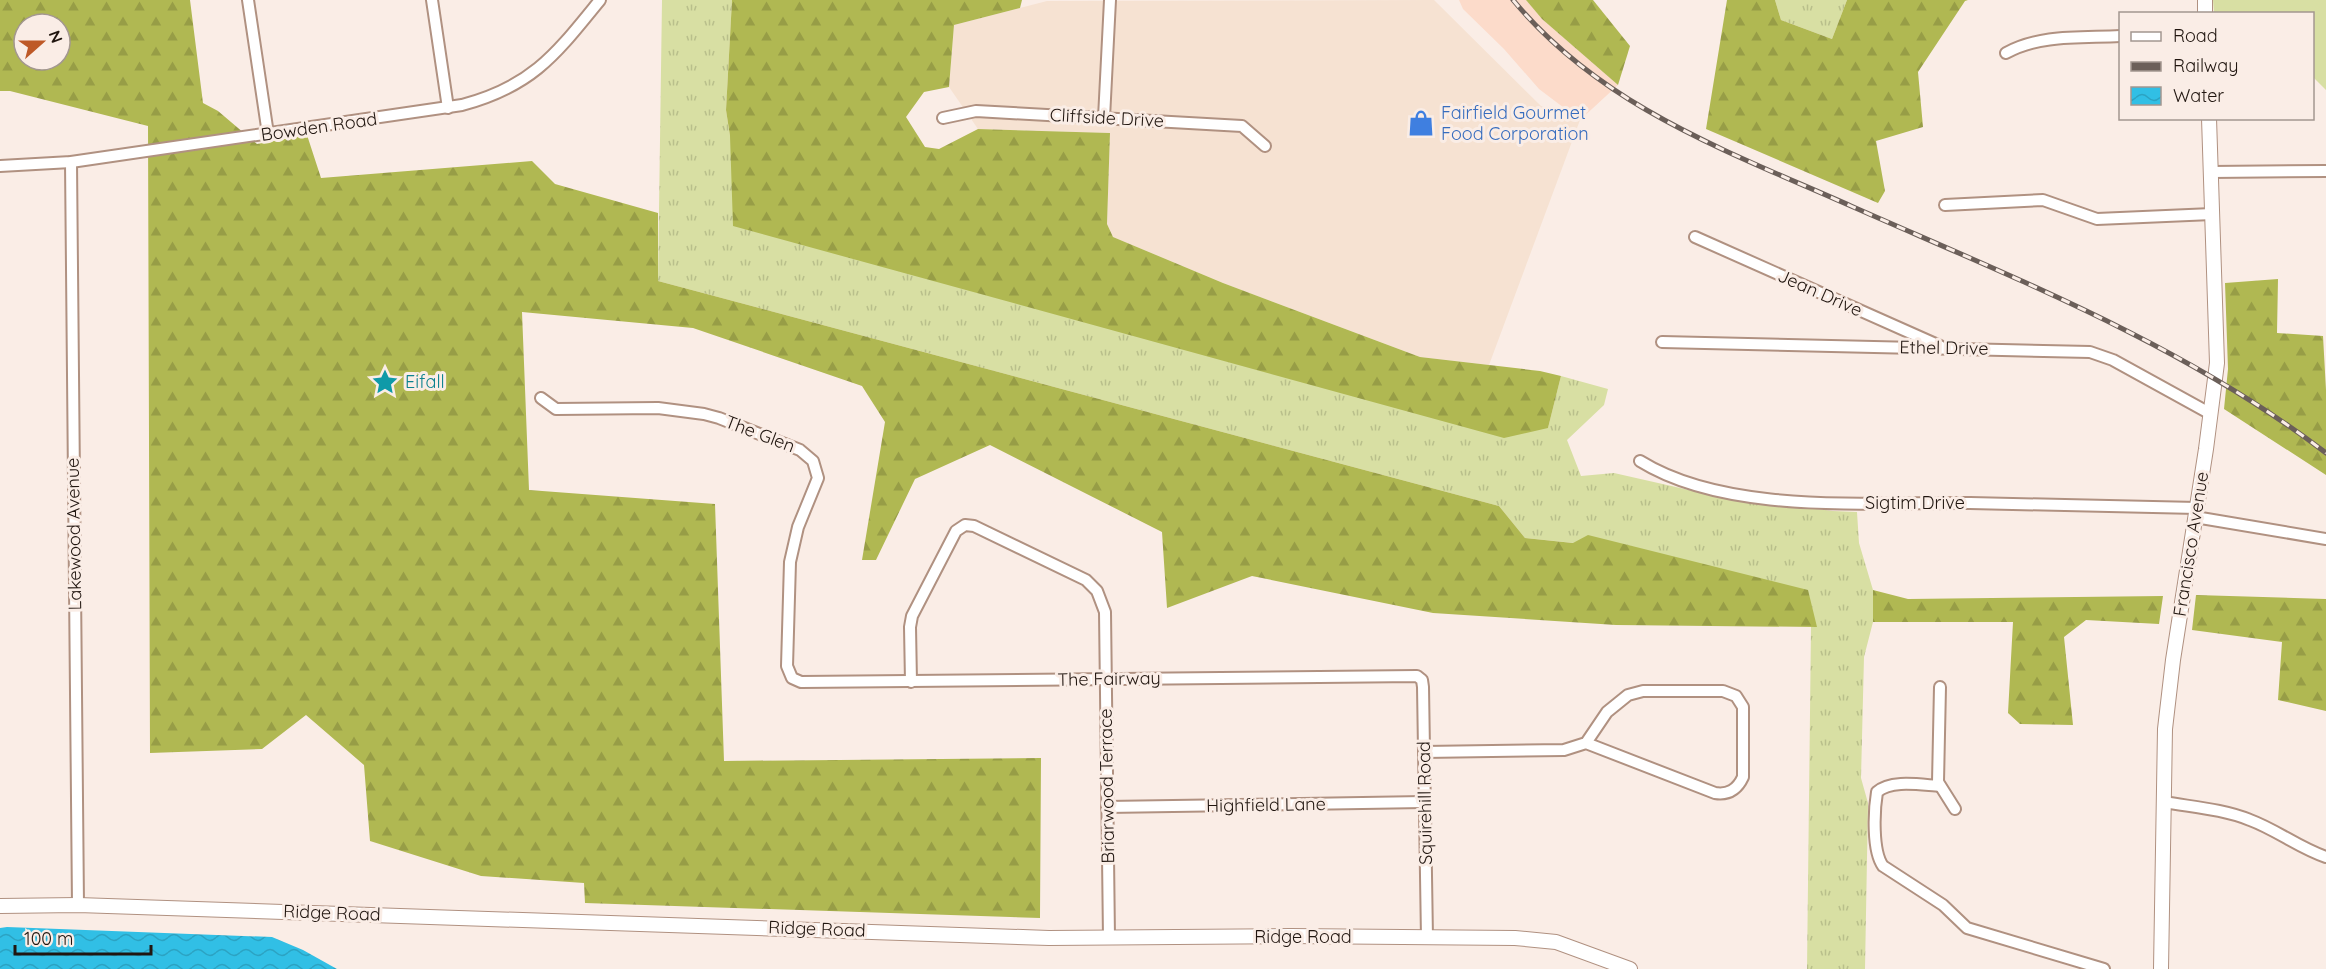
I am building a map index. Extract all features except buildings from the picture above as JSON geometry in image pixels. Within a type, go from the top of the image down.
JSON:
[{"type":"main road","name":"Francisco Avenue","points":[[2161,969],[2165,729],[2217,363],[2209,120]]},
{"type":"main road","name":"Ridge Road","points":[[0,906],[78,905],[1049,938],[1290,936],[1515,938],[1556,942],[1630,969]]},
{"type":"street","points":[[248,0],[268,134]]},
{"type":"street","points":[[432,0],[448,108]]},
{"type":"street","name":"Bowden Road","points":[[0,166],[71,162],[448,108],[490,97],[532,74],[557,52],[600,0]]},
{"type":"street","points":[[1104,118],[1110,0]]},
{"type":"street","points":[[2006,53],[2035,40],[2119,36]]},
{"type":"street","name":"Cliffside Drive","points":[[942,118],[976,111],[1242,126],[1265,146]]},
{"type":"street","name":"Lakewood Avenue","points":[[71,162],[78,905]]},
{"type":"street","points":[[2211,172],[2326,171]]},
{"type":"street","points":[[1945,205],[2043,200],[2097,219],[2212,214]]},
{"type":"street","name":"Jean Drive","points":[[1695,237],[1946,349]]},
{"type":"street","name":"Ethel Drive","points":[[1662,342],[2090,352],[2123,365],[2211,414]]},
{"type":"street","name":"The Glen","points":[[541,398],[556,409],[658,408],[704,414],[790,446],[810,456],[816,466],[818,478],[795,538],[788,586],[788,670],[796,681],[806,683]]},
{"type":"street","name":"Sigtim Drive","points":[[1640,461],[1660,473],[1703,487],[1778,500],[2196,513],[2326,539]]},
{"type":"street","name":"Briarwood Terrace","points":[[911,682],[910,627],[915,609],[956,531],[965,525],[978,528],[1079,577],[1097,591],[1105,612],[1109,938]]},
{"type":"street","name":"The Fairway","points":[[806,683],[1412,675]]},
{"type":"street","name":"Squirehill Road","points":[[1412,675],[1420,678],[1423,683],[1426,938]]},
{"type":"street","points":[[1940,687],[1940,786],[1955,809]]},
{"type":"street","points":[[1424,752],[1564,750],[1586,743],[1611,707],[1635,692],[1723,690],[1736,696],[1743,707],[1743,777],[1738,786],[1724,793],[1714,793],[1586,743]]},
{"type":"street","points":[[1940,786],[1895,785],[1881,788],[1877,792],[1876,843],[1879,860],[1883,866],[1943,905],[1967,928],[2104,969]]},
{"type":"street","name":"Highfield Lane","points":[[1107,807],[1424,802]]},
{"type":"street","points":[[2164,802],[2250,820],[2326,857]]},
{"type":"shaded area","points":[[1434,0],[1541,106],[1580,120],[1489,365],[1420,357],[1223,283],[1113,237],[1107,224],[1110,133],[978,129],[949,87],[954,25],[1047,1]]},
{"type":"shaded area","points":[[1459,0],[1526,0],[1542,19],[1618,85],[1580,120],[1539,89],[1504,49],[1463,9]]},
{"type":"green space","points":[[0,0],[190,0],[203,103],[218,111],[257,144],[307,135],[321,178],[532,161],[555,184],[658,213],[658,281],[1499,506],[1525,538],[1573,543],[1588,535],[1808,590],[1817,627],[1616,625],[1433,613],[1252,576],[1167,608],[1162,532],[990,445],[915,479],[876,560],[862,560],[885,422],[862,386],[693,328],[522,312],[529,490],[715,504],[724,761],[1041,758],[1040,918],[585,903],[584,883],[481,876],[370,841],[364,765],[306,715],[262,749],[150,753],[148,126],[10,91],[0,91]]},
{"type":"green space","points":[[662,0],[732,0],[726,110],[730,136],[1548,428],[1561,376],[1608,389],[1604,405],[1567,440],[1581,476],[1614,473],[1720,497],[1857,512],[1859,543],[1873,590],[1873,622],[1864,657],[1861,778],[1868,803],[1865,969],[1807,969],[1811,627],[1816,627],[1574,543],[1525,538],[1499,506],[658,281]]},
{"type":"green space","points":[[732,0],[1022,0],[1020,8],[954,25],[949,87],[924,92],[906,117],[925,147],[939,149],[978,129],[1110,133],[1107,224],[1113,237],[1223,283],[1420,357],[1540,371],[1561,376],[1548,428],[1504,438],[733,226],[730,136],[726,110]]},
{"type":"green space","points":[[1526,0],[1593,0],[1630,46],[1618,85],[1542,19]]},
{"type":"green space","points":[[1727,0],[1775,0],[1781,20],[1832,39],[1847,0],[1968,0],[1965,1],[1918,72],[1923,127],[1876,141],[1885,191],[1878,203],[1706,129]]},
{"type":"green space","points":[[1775,0],[1847,0],[1832,39],[1781,20]]},
{"type":"green space","points":[[2213,0],[2326,0],[2326,90],[2314,78],[2314,12],[2214,12]]},
{"type":"green space","points":[[2278,279],[2277,333],[2323,336],[2326,390],[2326,475],[2224,409],[2228,369],[2225,283]]},
{"type":"green space","points":[[1873,590],[1908,599],[2163,596],[2159,624],[2086,620],[2064,637],[2073,725],[2020,724],[2008,713],[2013,622],[1873,622]]},
{"type":"green space","points":[[2196,595],[2326,599],[2326,711],[2278,700],[2282,642],[2192,630]]},
{"type":"water","points":[[0,928],[272,937],[303,950],[337,969],[0,969]]},
{"type":"railway","points":[[1513,0],[1548,37],[1586,70],[1626,98],[1669,122],[1758,166],[2035,287],[2156,346],[2271,414],[2326,453]]},
{"type":"place","name":"Fairfield Gourmet Food Corporation","points":[[1421,123]]},
{"type":"place","name":"Eifall","points":[[385,382]]}]
